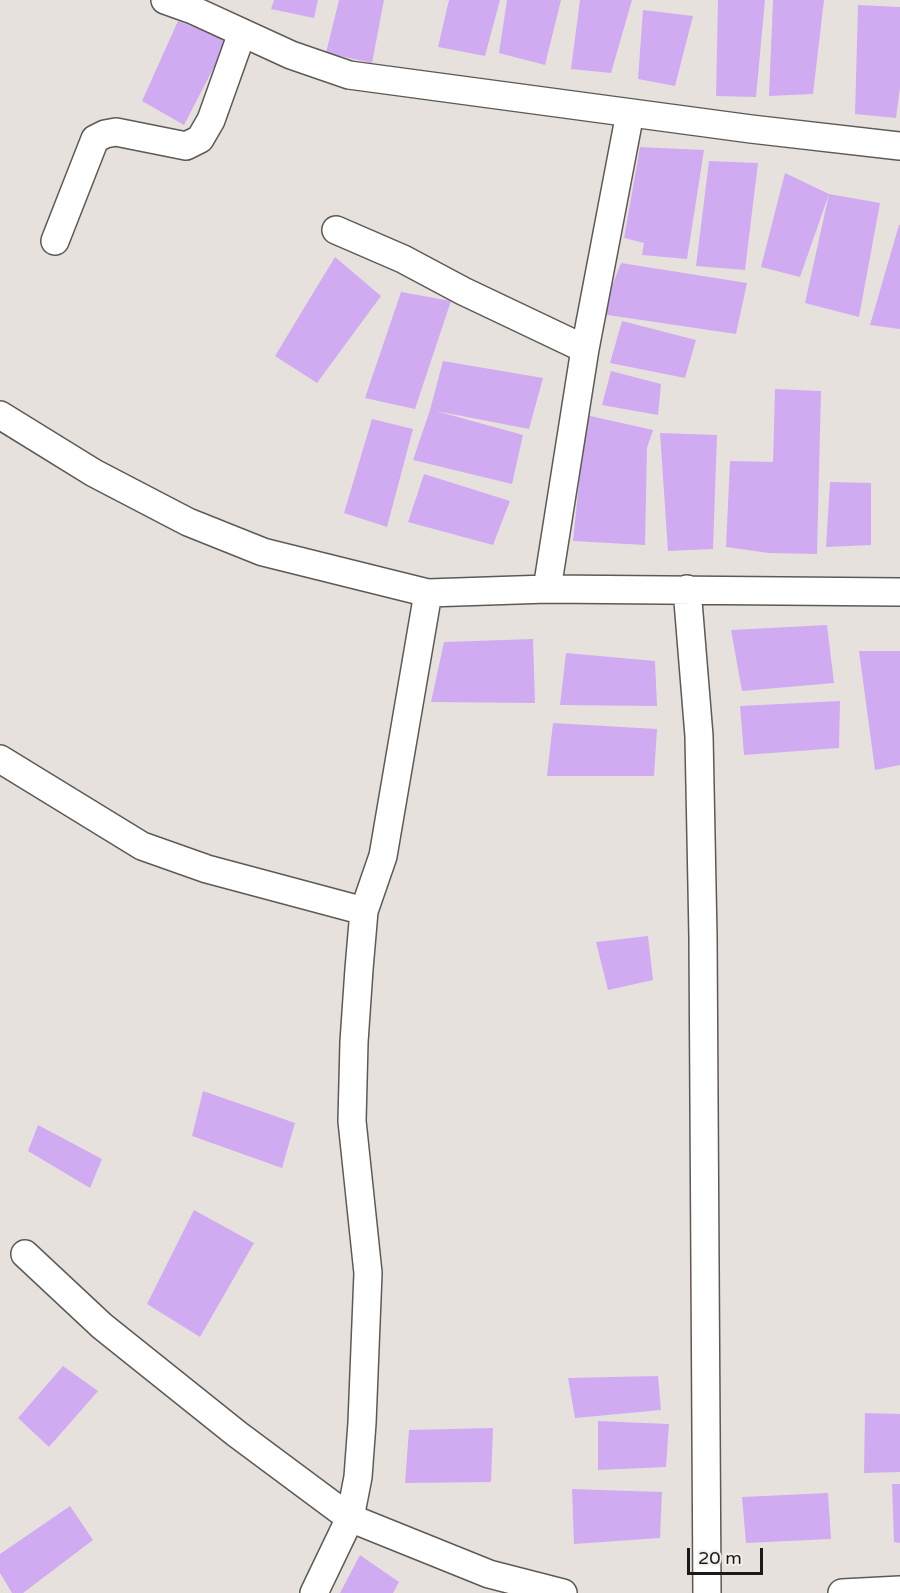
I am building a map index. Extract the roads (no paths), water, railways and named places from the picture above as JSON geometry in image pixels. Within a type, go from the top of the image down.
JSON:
[{"type":"street","points":[[165,0],[291,55],[349,75],[900,146]]},
{"type":"street","points":[[55,241],[95,139],[116,132],[186,146],[200,139],[211,120],[242,33]]},
{"type":"street","points":[[547,589],[585,349],[630,113]]},
{"type":"street","points":[[336,230],[403,259],[463,291],[585,349]]},
{"type":"street","points":[[0,415],[94,473],[188,522],[263,552],[428,592],[547,589],[900,592]]},
{"type":"street","points":[[687,589],[699,736],[703,914],[707,1593]]},
{"type":"street","points":[[314,1593],[350,1518],[357,1477],[362,1423],[368,1273],[352,1121],[354,1042],[364,910],[382,856],[428,592]]},
{"type":"street","points":[[0,759],[142,846],[207,869],[364,910]]},
{"type":"street","points":[[26,1254],[102,1326],[237,1434],[350,1518],[489,1574],[563,1593]]},
{"type":"street","points":[[842,1593],[900,1590]]}]
